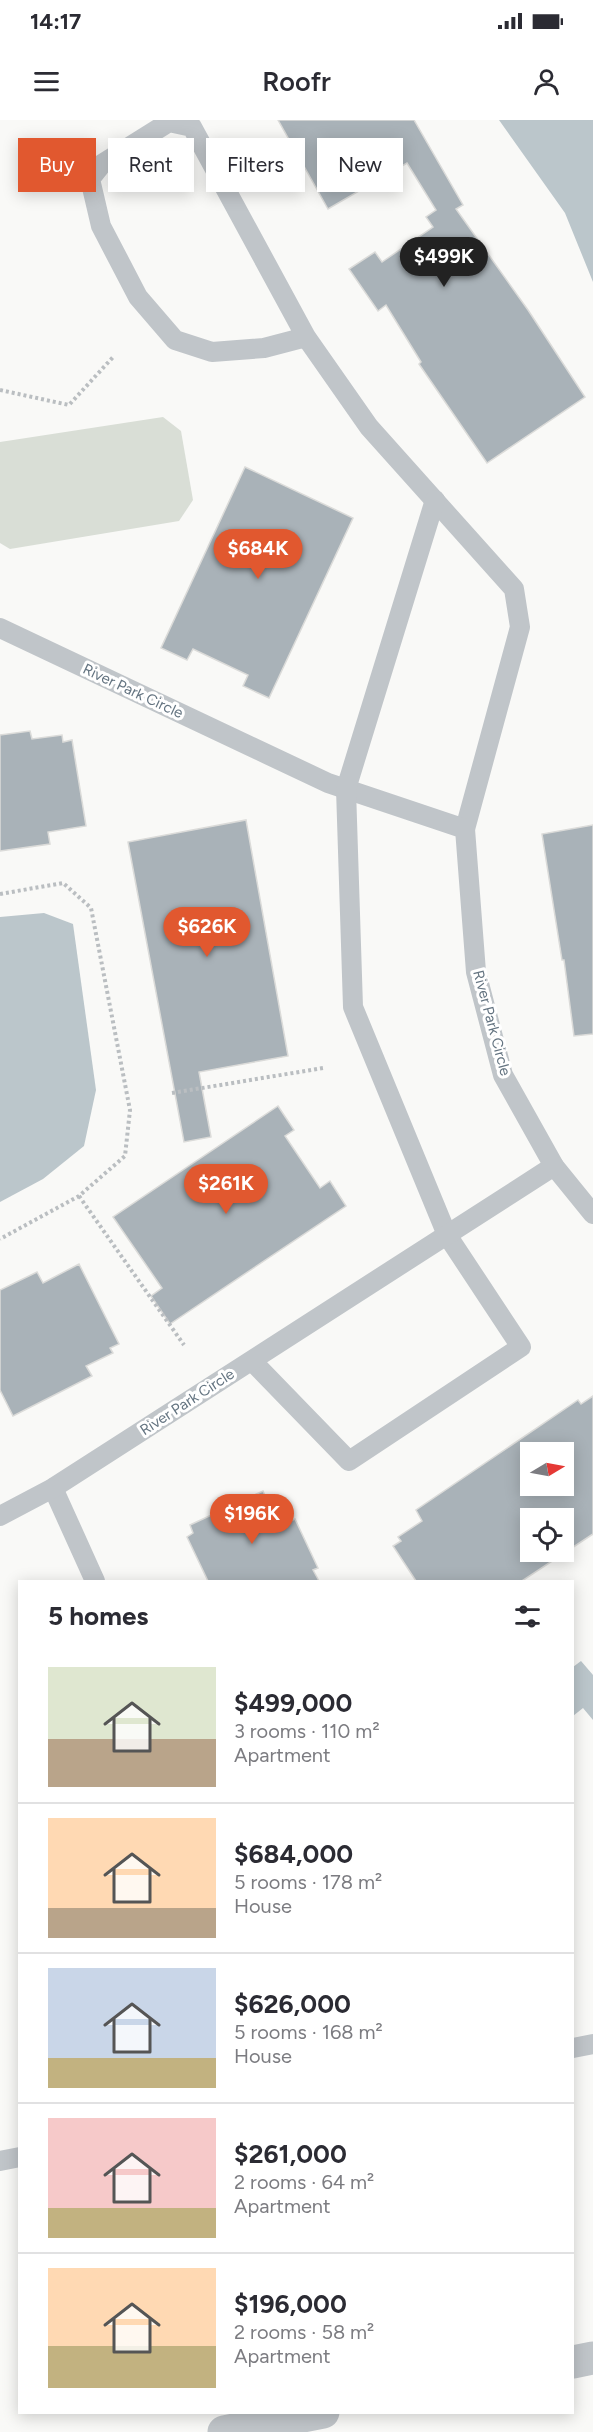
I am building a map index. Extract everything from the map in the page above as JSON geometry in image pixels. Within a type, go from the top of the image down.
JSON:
[{"type":"street","points":[[574,2362],[593,2358]]},
{"type":"street","points":[[224,2432],[314,2414]]},
{"type":"lane","points":[[306,337],[264,348],[212,352],[175,340],[138,297],[100,226],[90,179],[102,164],[169,122],[192,127],[306,337],[369,427],[514,589],[520,627],[465,829]]},
{"type":"lane","points":[[252,1361],[349,1461],[521,1347],[447,1235],[353,1007],[346,789],[435,500]]},
{"type":"lane","name":"River Park Circle","points":[[0,628],[318,778],[465,829],[476,972],[503,1075],[555,1166],[53,1488],[0,1516]]},
{"type":"lane","points":[[555,1166],[593,1214]]},
{"type":"lane","points":[[53,1488],[95,1580]]},
{"type":"lane","points":[[574,2048],[593,2044]]},
{"type":"lane","points":[[0,2161],[18,2157]]},
{"type":"path","points":[[0,390],[69,405],[114,356]]},
{"type":"path","points":[[0,894],[63,883],[91,908],[130,1110],[125,1156],[79,1196],[0,1239]]},
{"type":"path","points":[[172,1093],[323,1068]]},
{"type":"path","points":[[79,1196],[184,1345]]},
{"type":"shaded area","points":[[499,120],[593,120],[593,282],[565,213]]},
{"type":"shaded area","points":[[163,417],[181,431],[193,500],[179,521],[10,549],[0,543],[0,442]]},
{"type":"shaded area","points":[[44,913],[73,924],[96,1090],[84,1146],[43,1179],[0,1202],[0,917]]},
{"type":"shaded area","points":[[581,1661],[593,1675],[593,1720],[583,1708],[574,1715],[574,1666]]},
{"type":"building","points":[[278,120],[414,120],[463,205],[456,209],[528,310],[585,397],[487,463],[419,364],[421,362],[386,305],[378,311],[349,269],[375,252],[382,262],[433,227],[426,217],[436,210],[407,163],[403,165],[403,138],[317,138],[317,189],[305,168],[305,138],[288,138]]},
{"type":"building","points":[[318,192],[357,192],[328,209]]},
{"type":"building","points":[[245,467],[353,518],[269,698],[243,686],[248,675],[193,649],[187,660],[161,648]]},
{"type":"building","points":[[30,731],[32,739],[62,735],[63,742],[72,740],[86,826],[48,832],[50,844],[0,851],[0,735]]},
{"type":"building","points":[[246,820],[288,1056],[199,1072],[211,1137],[184,1142],[128,842]]},
{"type":"building","points":[[593,825],[593,1034],[574,1036],[564,960],[562,960],[542,834]]},
{"type":"building","points":[[278,1106],[294,1130],[285,1136],[320,1188],[330,1181],[346,1206],[170,1324],[151,1296],[162,1288],[113,1217]]},
{"type":"building","points":[[79,1264],[119,1344],[110,1348],[113,1353],[86,1366],[92,1376],[13,1416],[0,1390],[0,1290],[37,1272],[43,1283]]},
{"type":"building","points":[[593,1396],[593,1534],[574,1547],[574,1508],[520,1508],[520,1562],[551,1562],[524,1580],[415,1580],[393,1546],[401,1541],[398,1537],[422,1521],[416,1510],[578,1400],[581,1404]]},
{"type":"building","points":[[263,1491],[267,1500],[272,1497],[284,1524],[295,1519],[318,1568],[313,1570],[318,1580],[208,1580],[187,1537],[193,1533],[190,1525]]}]
